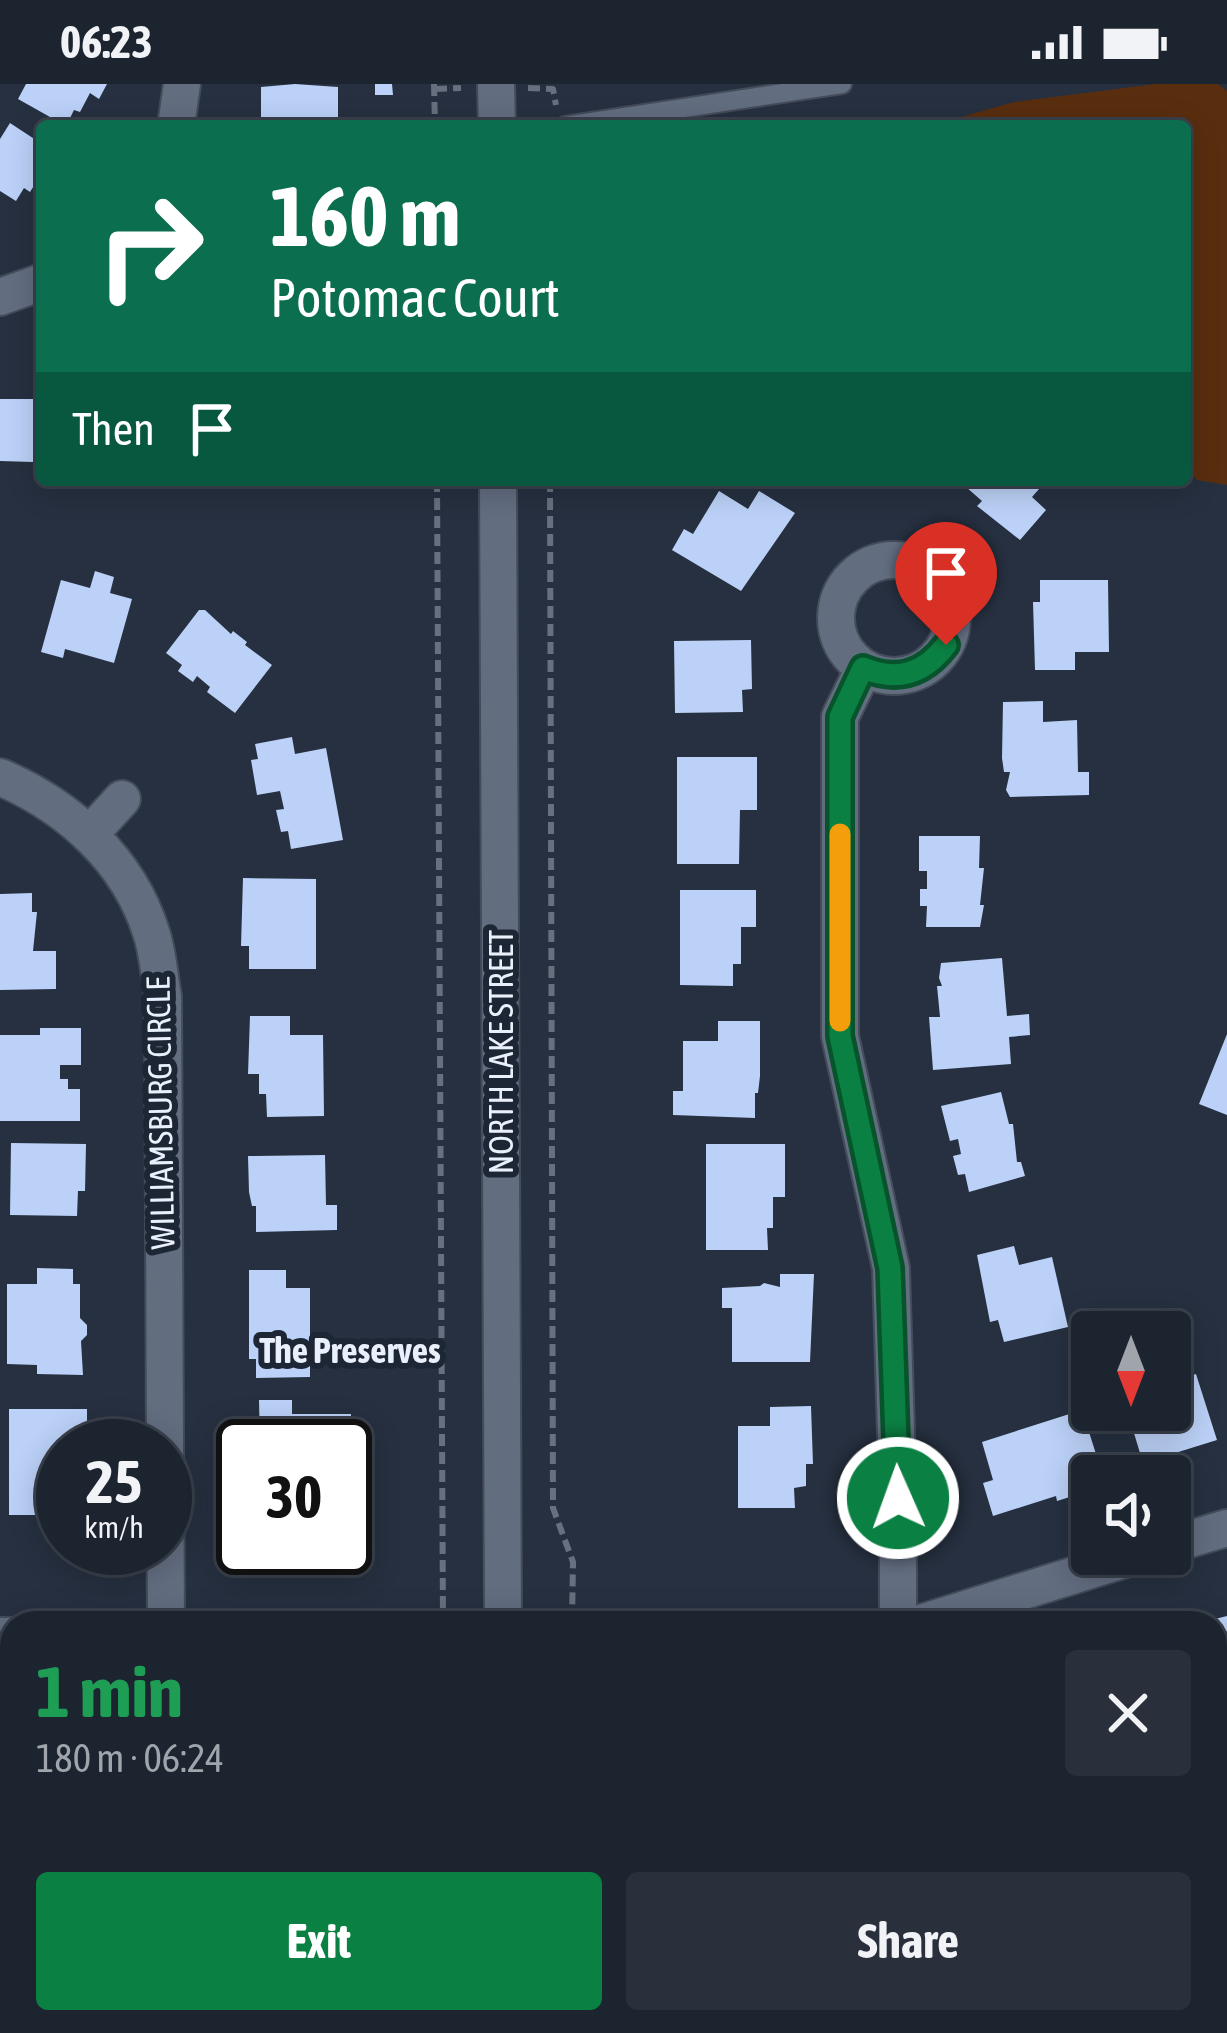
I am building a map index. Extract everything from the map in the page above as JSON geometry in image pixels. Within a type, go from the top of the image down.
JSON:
[{"type":"street","points":[[177,120],[182,84]]},
{"type":"street","points":[[496,84],[497,120]]},
{"type":"street","points":[[0,297],[36,284]]},
{"type":"street","name":"NORTH LAKE STREET","points":[[498,486],[503,1611]]},
{"type":"street","points":[[863,668],[840,717],[840,1036],[890,1268],[898,1611]]},
{"type":"street","name":"WILLIAMSBURG CIRCLE","points":[[0,777],[47,799],[89,836],[134,890],[152,934],[163,996],[165,1419]]},
{"type":"street","points":[[89,836],[122,799]]},
{"type":"street","points":[[1191,1539],[1227,1528]]},
{"type":"street","name":"WILLIAMSBURG CIRCLE","points":[[166,1575],[166,1611]]},
{"type":"street","points":[[959,1611],[1075,1575]]},
{"type":"lane","points":[[605,120],[842,84]]},
{"type":"path","points":[[434,84],[435,120]]},
{"type":"path","points":[[437,486],[443,1611]]},
{"type":"path","points":[[550,486],[554,1508],[573,1562],[572,1611]]},
{"type":"shaded area","points":[[1156,84],[1218,84],[1227,91],[1227,485],[1197,480],[1191,473],[1191,120],[950,120],[1014,102]]},
{"type":"building","points":[[26,84],[107,84],[99,99],[90,93],[80,112],[74,110],[69,120],[55,120],[18,99]]},
{"type":"building","points":[[375,84],[392,84],[393,95],[375,95]]},
{"type":"building","points":[[261,87],[338,87],[338,120],[261,120]]},
{"type":"building","points":[[10,123],[36,140],[36,185],[30,192],[24,188],[16,201],[0,191],[0,139]]},
{"type":"building","points":[[0,399],[33,399],[33,462],[0,461]]},
{"type":"building","points":[[965,486],[1042,486],[1032,497],[1046,510],[1020,540],[977,506],[982,501]]},
{"type":"building","points":[[719,491],[748,509],[759,491],[795,513],[741,591],[672,550],[684,529],[693,534]]},
{"type":"building","points":[[95,571],[114,577],[110,593],[132,599],[114,663],[65,649],[63,658],[41,652],[61,580],[90,588]]},
{"type":"building","points":[[1040,580],[1108,580],[1109,652],[1075,652],[1075,670],[1035,670],[1033,602],[1040,602]]},
{"type":"building","points":[[199,610],[231,634],[233,631],[272,665],[235,713],[207,692],[210,687],[197,676],[193,682],[178,671],[182,665],[166,653]]},
{"type":"building","points":[[751,640],[752,689],[742,690],[743,712],[675,713],[674,641]]},
{"type":"building","points":[[1043,701],[1043,722],[1077,720],[1078,772],[1089,772],[1089,795],[1010,797],[1006,790],[1010,772],[1004,772],[1002,758],[1003,702]]},
{"type":"building","points":[[292,737],[295,754],[326,748],[343,840],[291,849],[288,831],[281,832],[276,810],[284,809],[280,791],[257,795],[251,760],[258,759],[255,744]]},
{"type":"building","points":[[677,757],[757,757],[757,810],[740,810],[739,864],[677,864]]},
{"type":"building","points":[[919,836],[980,836],[979,868],[984,868],[980,905],[984,905],[980,927],[926,927],[927,906],[920,906],[920,889],[927,889],[927,871],[919,871]]},
{"type":"building","points":[[243,878],[316,879],[316,969],[249,969],[249,946],[241,946]]},
{"type":"building","points":[[680,890],[756,890],[756,927],[741,927],[741,964],[733,964],[733,986],[680,985]]},
{"type":"building","points":[[32,893],[32,912],[37,912],[33,951],[56,951],[56,989],[0,990],[0,894]]},
{"type":"building","points":[[1002,958],[1007,1016],[1029,1014],[1030,1035],[1009,1037],[1011,1064],[933,1070],[929,1017],[940,1017],[941,963]]},
{"type":"building","points":[[250,1016],[290,1016],[290,1035],[323,1035],[324,1116],[267,1117],[266,1094],[259,1094],[259,1074],[248,1074]]},
{"type":"building","points":[[718,1021],[760,1021],[755,1118],[673,1115],[673,1091],[683,1091],[683,1041],[718,1041]]},
{"type":"building","points":[[40,1028],[81,1028],[81,1065],[60,1065],[60,1079],[68,1079],[68,1089],[80,1089],[80,1121],[0,1121],[0,1035],[40,1035]]},
{"type":"building","points":[[1227,1034],[1227,1115],[1199,1104]]},
{"type":"building","points":[[1001,1092],[1009,1124],[1013,1124],[1017,1162],[1025,1176],[969,1192],[965,1174],[958,1175],[953,1156],[961,1154],[958,1139],[950,1141],[941,1106]]},
{"type":"building","points":[[11,1143],[86,1144],[85,1191],[78,1191],[77,1216],[10,1215]]},
{"type":"building","points":[[706,1144],[785,1144],[785,1197],[773,1197],[768,1250],[706,1250]]},
{"type":"building","points":[[325,1155],[326,1205],[337,1205],[337,1230],[256,1232],[248,1156]]},
{"type":"building","points":[[1014,1246],[1019,1265],[1052,1257],[1068,1327],[1004,1342],[998,1320],[990,1322],[977,1255]]},
{"type":"building","points":[[37,1268],[73,1269],[73,1284],[80,1284],[80,1318],[87,1325],[81,1341],[83,1375],[37,1374],[37,1365],[7,1364],[7,1284],[37,1284]]},
{"type":"building","points":[[249,1270],[286,1270],[286,1288],[310,1288],[310,1377],[256,1378],[256,1359],[249,1359]]},
{"type":"building","points":[[780,1274],[814,1274],[810,1362],[732,1362],[732,1308],[722,1308],[722,1288],[764,1283],[780,1287]]},
{"type":"building","points":[[1196,1374],[1217,1440],[1169,1455],[1141,1455],[1133,1431],[1191,1431],[1191,1376]]},
{"type":"building","points":[[259,1400],[292,1400],[292,1414],[351,1414],[351,1419],[259,1419]]},
{"type":"building","points":[[811,1406],[813,1464],[806,1464],[806,1486],[794,1488],[795,1508],[738,1508],[738,1426],[770,1426],[770,1407]]},
{"type":"building","points":[[9,1409],[87,1409],[87,1419],[36,1419],[36,1515],[9,1515]]},
{"type":"building","points":[[1071,1414],[1071,1431],[1089,1431],[1096,1455],[1071,1455],[1071,1497],[1057,1501],[1056,1496],[993,1516],[983,1483],[993,1480],[982,1442]]},
{"type":"slow traffic","points":[[840,834],[840,1021]]},
{"type":"district","name":"The Preserves","points":[[350,1350]]},
{"type":"route","points":[[898,1498],[890,1268],[840,1036],[840,717],[863,668],[881,675],[919,671],[946,645]]}]
